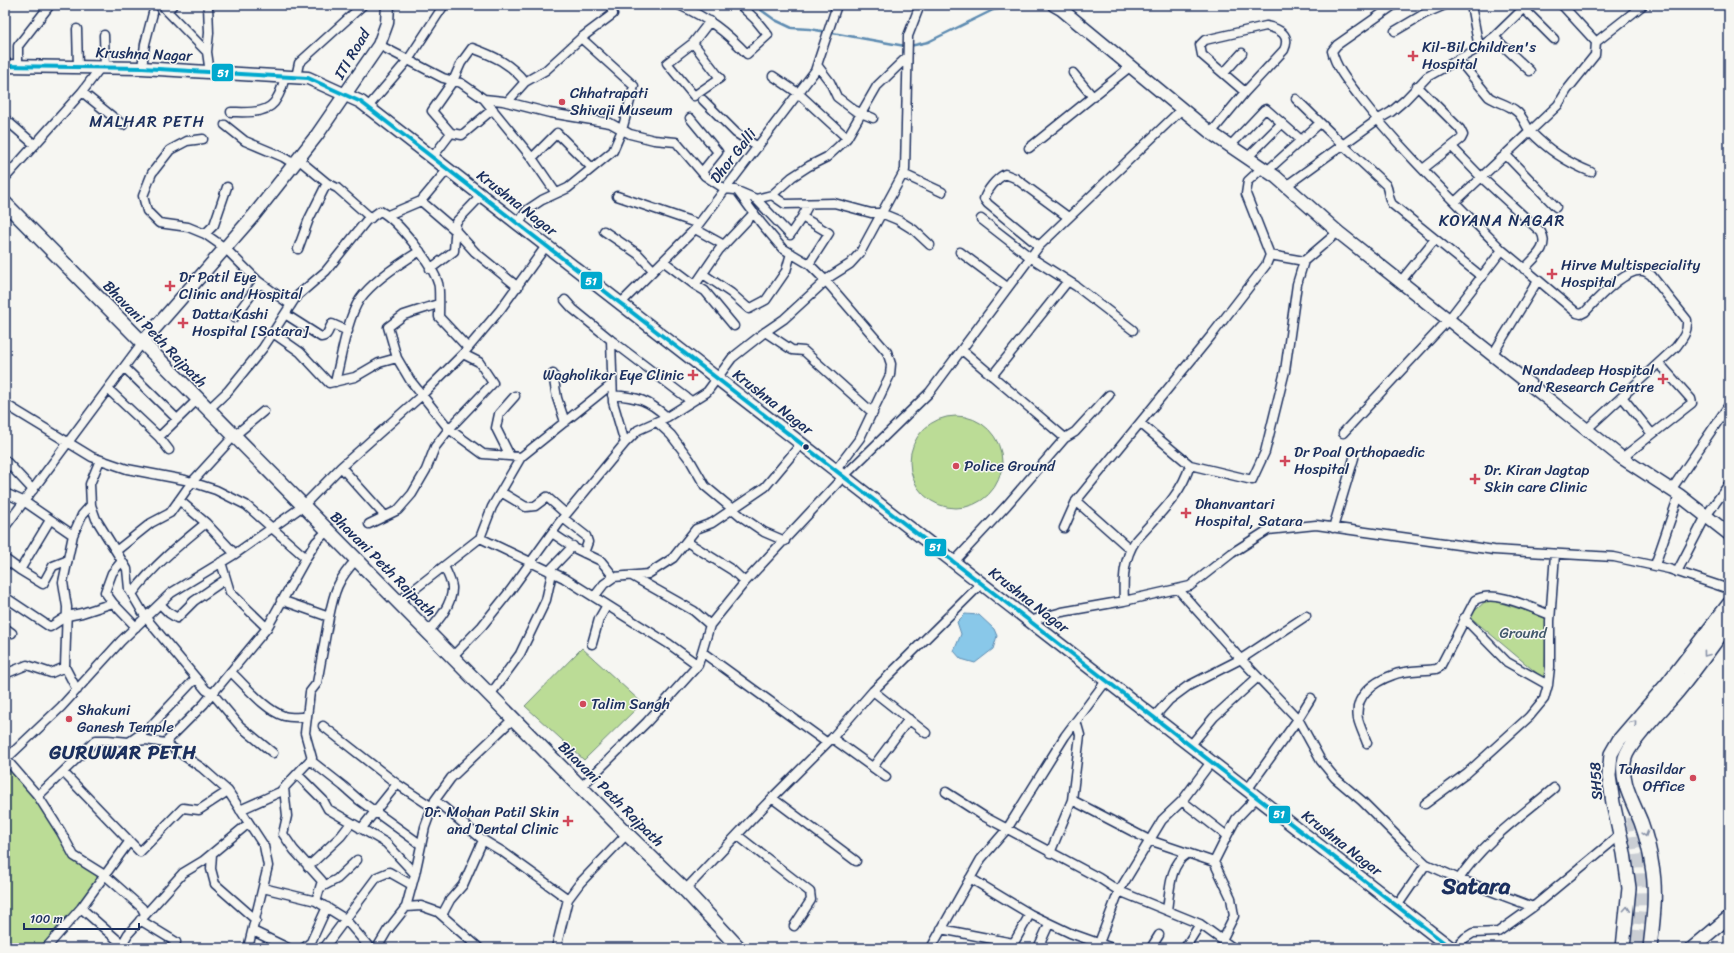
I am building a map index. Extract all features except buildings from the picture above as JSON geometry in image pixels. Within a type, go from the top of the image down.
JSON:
[{"type":"main road","name":"ITI Road","points":[[142,343],[254,215],[296,162],[345,95],[379,45],[387,23],[388,5]]},
{"type":"main road","points":[[1057,7],[1211,132],[1286,186],[1338,232],[1622,458],[1675,492],[1729,534]]},
{"type":"main road","name":"Krushna Nagar","points":[[5,66],[142,68],[308,78],[360,102],[1451,948]]},
{"type":"main road","name":"Bhavani Peth Rajpath","points":[[5,203],[327,531],[627,834],[685,890],[740,948]]},
{"type":"main road","name":"SH58","points":[[1650,948],[1654,884],[1653,867],[1641,822],[1630,797],[1623,768],[1625,757],[1668,683],[1729,604]]},
{"type":"main road","name":"SH58","points":[[1623,948],[1629,888],[1609,776],[1611,754],[1619,740],[1678,691],[1729,623]]},
{"type":"main road","points":[[1609,776],[1627,818],[1630,797]]},
{"type":"main road","points":[[1692,948],[1729,917]]},
{"type":"street","points":[[18,66],[18,46],[50,5]]},
{"type":"street","points":[[174,5],[164,8],[207,52]]},
{"type":"street","points":[[208,5],[209,33],[207,52],[210,73]]},
{"type":"street","points":[[230,112],[252,113],[267,108],[277,100],[299,63],[363,5]]},
{"type":"street","points":[[367,108],[408,60],[444,5]]},
{"type":"street","points":[[507,102],[525,82],[546,70],[581,38],[613,14],[610,5]]},
{"type":"street","points":[[679,5],[710,21],[733,39],[747,54],[768,35],[755,19],[740,5]]},
{"type":"street","name":"Dhor Galli","points":[[620,304],[697,226],[815,71],[823,41],[837,5]]},
{"type":"street","points":[[452,657],[482,626],[532,563],[565,516],[624,444],[638,430],[667,417],[707,392],[732,358],[784,319],[826,281],[850,264],[860,253],[905,170],[908,36],[920,5]]},
{"type":"street","points":[[1394,5],[1336,45],[1332,51],[1334,60],[1344,77],[1377,120],[1502,250],[1577,313],[1581,314],[1585,312],[1622,278],[1639,271],[1643,271],[1651,275],[1687,320],[1688,328],[1685,336],[1676,347],[1623,398],[1587,429]]},
{"type":"street","points":[[1394,31],[1424,14],[1445,5]]},
{"type":"street","points":[[1471,5],[1479,48]]},
{"type":"street","points":[[1455,202],[1558,105],[1567,90],[1596,55],[1596,42],[1562,5]]},
{"type":"street","points":[[1596,42],[1643,5]]},
{"type":"street","points":[[1286,186],[1377,120],[1391,112],[1427,77],[1479,48],[1494,37],[1525,6],[1554,39]]},
{"type":"street","points":[[142,68],[145,44],[153,13]]},
{"type":"street","points":[[693,43],[720,78],[694,96],[667,63],[693,43],[710,21]]},
{"type":"street","points":[[1211,132],[1245,92],[1284,50],[1286,41],[1280,31],[1276,28],[1266,26],[1205,40],[1200,45],[1202,55],[1245,92]]},
{"type":"street","points":[[77,29],[78,67]]},
{"type":"street","points":[[5,178],[102,68],[104,35]]},
{"type":"street","points":[[1494,37],[1530,71]]},
{"type":"street","points":[[518,224],[527,210],[542,200],[568,188],[613,151],[622,130],[634,86],[581,38]]},
{"type":"street","points":[[379,45],[443,78],[461,83],[484,99],[532,158],[556,193]]},
{"type":"street","points":[[493,109],[462,135],[451,133],[432,111],[453,81],[460,63],[472,48],[498,58],[519,74],[525,82]]},
{"type":"street","points":[[1224,73],[1242,53]]},
{"type":"street","points":[[756,199],[772,195],[792,177],[827,157],[847,138],[877,86],[908,57]]},
{"type":"street","points":[[1458,59],[1489,97],[1495,101],[1508,105],[1515,110],[1530,130],[1563,159],[1591,172]]},
{"type":"street","points":[[817,65],[830,82],[837,97],[854,110],[873,118]]},
{"type":"street","points":[[1029,148],[1131,66]]},
{"type":"street","points":[[1073,72],[1093,96]]},
{"type":"street","points":[[773,76],[798,93],[847,138]]},
{"type":"street","points":[[1417,86],[1460,129],[1463,135],[1461,139],[1452,147],[1423,169]]},
{"type":"street","points":[[82,92],[123,125]]},
{"type":"street","points":[[484,99],[507,102],[550,113],[610,124],[630,134],[654,140],[676,142],[705,176],[725,189],[756,199],[790,235],[809,204]]},
{"type":"street","points":[[1296,99],[1343,146],[1386,185],[1389,200],[1392,204],[1482,277]]},
{"type":"street","points":[[703,100],[736,133],[758,147]]},
{"type":"street","points":[[839,474],[930,392],[1039,246],[1182,109]]},
{"type":"street","points":[[1230,146],[1264,110],[1269,110],[1301,140]]},
{"type":"street","points":[[690,118],[718,152],[702,172]]},
{"type":"street","points":[[5,119],[35,145]]},
{"type":"street","points":[[1247,158],[1282,123]]},
{"type":"street","points":[[1064,528],[1076,500],[1140,423],[1266,265],[1270,255],[1246,194],[1248,181],[1264,170],[1320,123]]},
{"type":"street","points":[[225,125],[245,142],[296,162],[337,188],[371,218]]},
{"type":"street","points":[[432,158],[451,133]]},
{"type":"street","points":[[532,158],[557,133],[592,168]]},
{"type":"street","points":[[203,139],[187,141],[170,150],[152,173],[143,196],[147,211],[159,223],[188,227],[205,234],[226,248],[260,283],[291,305]]},
{"type":"street","points":[[1452,147],[1481,177],[1541,232],[1545,238],[1545,245],[1524,269]]},
{"type":"street","points":[[1505,154],[1556,207]]},
{"type":"street","points":[[388,215],[420,201],[447,170]]},
{"type":"street","points":[[902,174],[942,192]]},
{"type":"street","points":[[1039,246],[988,204],[984,199],[985,195],[999,178],[1005,174],[1015,178],[1068,217]]},
{"type":"street","points":[[298,249],[309,219],[327,182]]},
{"type":"street","points":[[205,234],[214,225],[227,187]]},
{"type":"street","points":[[581,787],[647,722],[698,665],[710,625],[745,582],[785,541],[839,474],[860,438],[890,375],[891,364],[887,352],[826,281],[809,264],[782,248],[738,192]]},
{"type":"street","points":[[772,195],[786,204],[834,203],[881,214],[898,220],[914,230],[930,245]]},
{"type":"street","points":[[430,268],[454,251],[456,222],[481,196]]},
{"type":"street","points":[[616,196],[697,226],[724,245]]},
{"type":"street","points":[[420,201],[456,231],[475,252],[518,287]]},
{"type":"street","points":[[208,410],[228,390],[263,348],[296,297],[326,271],[366,221],[380,211],[388,215],[420,251],[439,284],[439,317],[465,351],[479,362],[493,383],[434,447],[426,470],[412,494],[398,510],[369,524]]},
{"type":"street","points":[[695,285],[724,245],[754,213]]},
{"type":"street","points":[[802,217],[829,233],[809,264]]},
{"type":"street","points":[[981,219],[1030,257],[1068,281],[1133,330]]},
{"type":"street","points":[[604,231],[638,254],[654,270]]},
{"type":"street","points":[[1140,423],[1190,465],[1252,480],[1265,452],[1283,378],[1297,284],[1304,261],[1338,232]]},
{"type":"street","points":[[1401,281],[1435,239]]},
{"type":"street","points":[[172,948],[176,942],[143,917],[142,908],[106,876],[74,856],[61,832],[38,796],[5,760],[56,712],[136,627],[171,593],[235,554],[303,506],[341,467],[421,396],[465,351],[518,287],[546,246]]},
{"type":"street","points":[[1344,433],[1449,319],[1502,250]]},
{"type":"street","points":[[335,382],[354,311],[360,299],[407,259],[420,251]]},
{"type":"street","points":[[960,252],[1008,287]]},
{"type":"street","points":[[703,274],[731,293],[749,309],[766,300],[786,271],[791,253]]},
{"type":"street","points":[[1270,255],[1304,261]]},
{"type":"street","points":[[663,260],[705,291],[734,326]]},
{"type":"street","points":[[1493,354],[1538,280]]},
{"type":"street","points":[[992,376],[1068,281]]},
{"type":"street","points":[[234,318],[260,283]]},
{"type":"street","points":[[565,300],[573,309],[611,340],[691,401]]},
{"type":"street","points":[[438,304],[404,315],[388,327],[397,358],[421,396],[449,429],[484,454],[521,457]]},
{"type":"street","points":[[285,314],[321,338],[328,334],[332,324],[348,331]]},
{"type":"street","points":[[765,332],[792,350],[804,351],[873,412]]},
{"type":"street","points":[[273,333],[300,352],[329,383],[355,377],[378,363],[397,358]]},
{"type":"street","points":[[611,340],[612,395],[624,444]]},
{"type":"street","points":[[5,528],[142,343]]},
{"type":"street","points":[[962,350],[1065,438]]},
{"type":"street","points":[[1622,458],[1692,403],[1691,398],[1659,363]]},
{"type":"street","points":[[124,367],[177,419]]},
{"type":"street","points":[[553,374],[557,398],[565,422]]},
{"type":"street","points":[[398,602],[480,538],[492,507],[521,457],[612,384]]},
{"type":"street","points":[[108,389],[159,437],[169,450]]},
{"type":"street","points":[[612,395],[630,396],[652,404],[667,417]]},
{"type":"street","points":[[954,562],[1007,505],[1065,438],[1075,432],[1109,395]]},
{"type":"street","points":[[510,456],[496,428],[499,414],[515,396]]},
{"type":"street","points":[[1623,398],[1652,434]]},
{"type":"street","points":[[159,437],[198,399]]},
{"type":"street","points":[[5,404],[92,457],[128,469],[192,482],[216,490],[246,505],[306,558]]},
{"type":"street","points":[[1655,566],[1675,492],[1729,405]]},
{"type":"street","points":[[116,551],[151,523],[170,513],[192,482],[234,436],[264,411]]},
{"type":"street","points":[[657,422],[671,435],[690,460],[706,486],[733,509],[764,532],[785,541]]},
{"type":"street","points":[[594,597],[604,584],[614,577],[648,574],[673,558],[696,529],[712,523],[765,487],[801,444]]},
{"type":"street","points":[[1333,528],[1354,458]]},
{"type":"street","points":[[5,460],[33,490]]},
{"type":"street","points":[[100,460],[90,484],[91,505],[96,519],[127,570],[129,589],[146,618],[206,690],[213,694],[240,726],[273,753]]},
{"type":"street","points":[[1124,601],[1123,580],[1130,549],[1180,489],[1186,478],[1190,465]]},
{"type":"street","points":[[341,467],[385,516]]},
{"type":"street","points":[[1677,572],[1706,516],[1729,484]]},
{"type":"street","points":[[501,492],[526,507],[535,506],[547,497],[586,536],[588,542],[584,553]]},
{"type":"street","points":[[5,493],[25,502],[73,535]]},
{"type":"street","points":[[179,500],[206,523],[235,554]]},
{"type":"street","points":[[1076,500],[1130,549]]},
{"type":"street","points":[[77,690],[64,667],[67,607],[63,582],[66,561],[73,535],[82,515],[91,505]]},
{"type":"street","points":[[20,570],[50,520]]},
{"type":"street","points":[[132,594],[146,575],[168,554],[206,523]]},
{"type":"street","points":[[1029,621],[1062,612],[1124,601],[1190,586],[1232,553],[1268,530],[1316,525],[1494,550],[1614,557],[1677,572],[1729,589]]},
{"type":"street","points":[[165,743],[213,694],[267,628],[281,600],[306,558],[316,542],[327,531]]},
{"type":"street","points":[[552,533],[584,553],[601,561],[614,577]]},
{"type":"street","points":[[480,538],[550,572],[594,597],[669,644],[698,665]]},
{"type":"street","points":[[687,542],[732,570],[745,582]]},
{"type":"street","points":[[490,695],[520,654],[546,600],[550,572],[573,546]]},
{"type":"street","points":[[1425,804],[1467,773],[1529,717],[1544,699],[1548,685],[1550,667],[1550,615],[1555,554]]},
{"type":"street","points":[[5,559],[44,584],[53,566],[66,561]]},
{"type":"street","points":[[240,810],[280,792],[312,758],[305,733],[310,692],[317,683],[335,590],[347,569],[356,560]]},
{"type":"street","points":[[122,561],[112,573],[105,592],[113,603],[136,627]]},
{"type":"street","points":[[221,562],[230,592],[267,628]]},
{"type":"street","points":[[428,632],[438,621],[451,597],[452,588],[444,566]]},
{"type":"street","points":[[632,576],[694,611],[710,625]]},
{"type":"street","points":[[160,604],[169,613],[178,618],[194,601],[226,579]]},
{"type":"street","points":[[685,890],[829,740],[873,691],[982,583]]},
{"type":"street","points":[[1178,589],[1298,719],[1321,761],[1335,778],[1362,801],[1426,864],[1459,879],[1533,907]]},
{"type":"street","points":[[1367,743],[1358,719],[1358,705],[1363,693],[1375,684],[1394,674],[1436,669],[1440,667],[1464,618],[1475,600],[1482,596],[1496,596],[1550,615]]},
{"type":"street","points":[[5,597],[50,627],[67,616],[113,603]]},
{"type":"street","points":[[281,600],[329,617]]},
{"type":"street","points":[[592,644],[599,619],[607,605]]},
{"type":"street","points":[[1154,718],[1169,700],[1188,686],[1241,659],[1306,616]]},
{"type":"street","points":[[1464,618],[1507,662],[1548,685]]},
{"type":"street","points":[[702,652],[829,740],[886,777]]},
{"type":"street","points":[[5,674],[27,665],[51,673],[64,667]]},
{"type":"street","points":[[231,672],[266,705],[276,712],[285,716],[306,717]]},
{"type":"street","points":[[1190,746],[1214,717],[1258,677]]},
{"type":"street","points":[[129,742],[148,729],[196,678]]},
{"type":"street","points":[[931,948],[981,859],[1007,829],[1064,736],[1106,681]]},
{"type":"street","points":[[873,691],[926,733]]},
{"type":"street","points":[[1247,790],[1312,698]]},
{"type":"street","points":[[377,948],[387,931],[406,907],[415,874],[420,844],[433,803],[451,778],[513,718]]},
{"type":"street","points":[[873,768],[909,719]]},
{"type":"street","points":[[1050,852],[1072,800],[1080,735],[1076,721]]},
{"type":"street","points":[[323,726],[397,784],[433,803],[568,899]]},
{"type":"street","points":[[38,796],[96,740],[129,742],[146,740],[165,743],[202,768],[228,791],[264,846],[268,866],[248,948]]},
{"type":"street","points":[[310,760],[359,800],[420,844]]},
{"type":"street","points":[[1099,942],[1119,891],[1149,840],[1162,820],[1182,801],[1212,762]]},
{"type":"street","points":[[63,772],[140,852],[183,808],[199,810],[228,791]]},
{"type":"street","points":[[296,774],[323,800],[328,809],[386,843],[415,874]]},
{"type":"street","points":[[361,829],[397,784]]},
{"type":"street","points":[[284,788],[287,816],[283,834],[308,867],[322,881],[316,901]]},
{"type":"street","points":[[1459,879],[1469,864],[1489,842],[1554,788]]},
{"type":"street","points":[[946,792],[1007,829],[1099,878],[1119,891],[1200,924],[1233,948]]},
{"type":"street","points":[[772,798],[856,861]]},
{"type":"street","points":[[1214,862],[1236,819],[1257,798]]},
{"type":"street","points":[[1072,800],[1149,840],[1214,862],[1231,898],[1234,916],[1222,940]]},
{"type":"street","points":[[1182,801],[1227,836]]},
{"type":"street","points":[[81,908],[121,946],[128,934],[183,873],[204,861],[249,823]]},
{"type":"street","points":[[308,867],[340,836],[351,823]]},
{"type":"street","points":[[556,948],[568,899],[580,883],[627,834]]},
{"type":"street","points":[[738,835],[810,892],[812,900],[794,926]]},
{"type":"street","points":[[1455,948],[1472,933],[1498,932],[1533,907],[1620,835]]},
{"type":"street","points":[[442,915],[450,900],[464,885],[483,840]]},
{"type":"street","points":[[46,948],[81,908],[106,876],[129,842]]},
{"type":"street","points":[[212,854],[211,869],[215,884],[256,920]]},
{"type":"street","points":[[1167,910],[1174,869],[1181,858],[1187,854]]},
{"type":"street","points":[[320,888],[337,879],[357,860]]},
{"type":"street","points":[[1396,906],[1426,864]]},
{"type":"street","points":[[324,948],[377,877],[389,872],[412,885]]},
{"type":"street","points":[[970,878],[1049,924],[1112,948]]},
{"type":"street","points":[[263,888],[316,901],[327,907],[345,919],[370,948]]},
{"type":"street","points":[[406,907],[422,906],[438,912],[479,948]]},
{"type":"street","points":[[304,948],[311,942],[327,907]]},
{"type":"street","points":[[941,928],[1012,946],[1030,914]]},
{"type":"street","points":[[1038,948],[1049,924]]},
{"type":"street","points":[[1185,948],[1200,924]]},
{"type":"street","points":[[253,931],[288,948]]},
{"type":"street","points":[[1151,948],[1159,935]]},
{"type":"green space","name":"Police Ground","points":[[956,416],[974,419],[989,429],[999,444],[1002,462],[999,480],[989,495],[974,505],[956,508],[938,505],[923,495],[913,480],[910,462],[913,444],[923,429],[938,419]]},
{"type":"green space","name":"Ground","points":[[1488,599],[1546,617],[1545,680],[1469,616]]},
{"type":"green space","name":"Talim Sangh","points":[[582,648],[642,703],[584,760],[525,706]]},
{"type":"green space","points":[[5,762],[38,796],[74,856],[104,875],[67,921],[42,948],[5,948]]},
{"type":"water","points":[[965,614],[979,615],[994,629],[997,636],[993,649],[975,663],[961,659],[954,651],[961,634],[957,622]]},
{"type":"waterway","points":[[754,5],[775,20],[792,28],[810,29],[905,46]]},
{"type":"waterway","points":[[910,46],[928,42],[993,10],[1017,5]]},
{"type":"waterway","points":[[1040,5],[1049,5]]},
{"type":"tunnel","points":[[1632,817],[1640,867],[1641,909],[1637,948]]},
{"type":"transit line","name":"51","points":[[5,66],[142,68],[308,78],[361,102],[1451,948]]},
{"type":"place","name":"Kil-Bil Children's Hospital","points":[[1413,56]]},
{"type":"place","name":"Chhatrapati Shivaji Museum","points":[[562,102]]},
{"type":"place","name":"Hirve Multispeciality Hospital","points":[[1552,274]]},
{"type":"place","name":"Dr Patil Eye Clinic and Hospital","points":[[170,286]]},
{"type":"place","name":"Datta Kashi Hospital [Satara]","points":[[183,323]]},
{"type":"place","name":"Wagholikar Eye Clinic","points":[[693,375]]},
{"type":"place","name":"Nandadeep Hospital and Research Centre","points":[[1663,379]]},
{"type":"place","name":"Dr Poal Orthopaedic Hospital","points":[[1285,461]]},
{"type":"place","name":"Police Ground","points":[[956,466]]},
{"type":"place","name":"Dr. Kiran Jagtap Skin care Clinic","points":[[1475,479]]},
{"type":"place","name":"Dhanvantari Hospital, Satara","points":[[1186,513]]},
{"type":"place","name":"Talim Sangh","points":[[583,704]]},
{"type":"place","name":"Shakuni Ganesh Temple","points":[[69,719]]},
{"type":"place","name":"Tahasildar Office","points":[[1693,778]]},
{"type":"place","name":"Dr. Mohan Patil Skin and Dental Clinic","points":[[568,821]]},
{"type":"district","name":"MALHAR PETH","points":[[147,121]]},
{"type":"district","name":"KOYANA NAGAR","points":[[1502,220]]},
{"type":"district","name":"GURUWAR PETH","points":[[123,752]]},
{"type":"district","name":"Satara","points":[[1476,886]]}]
